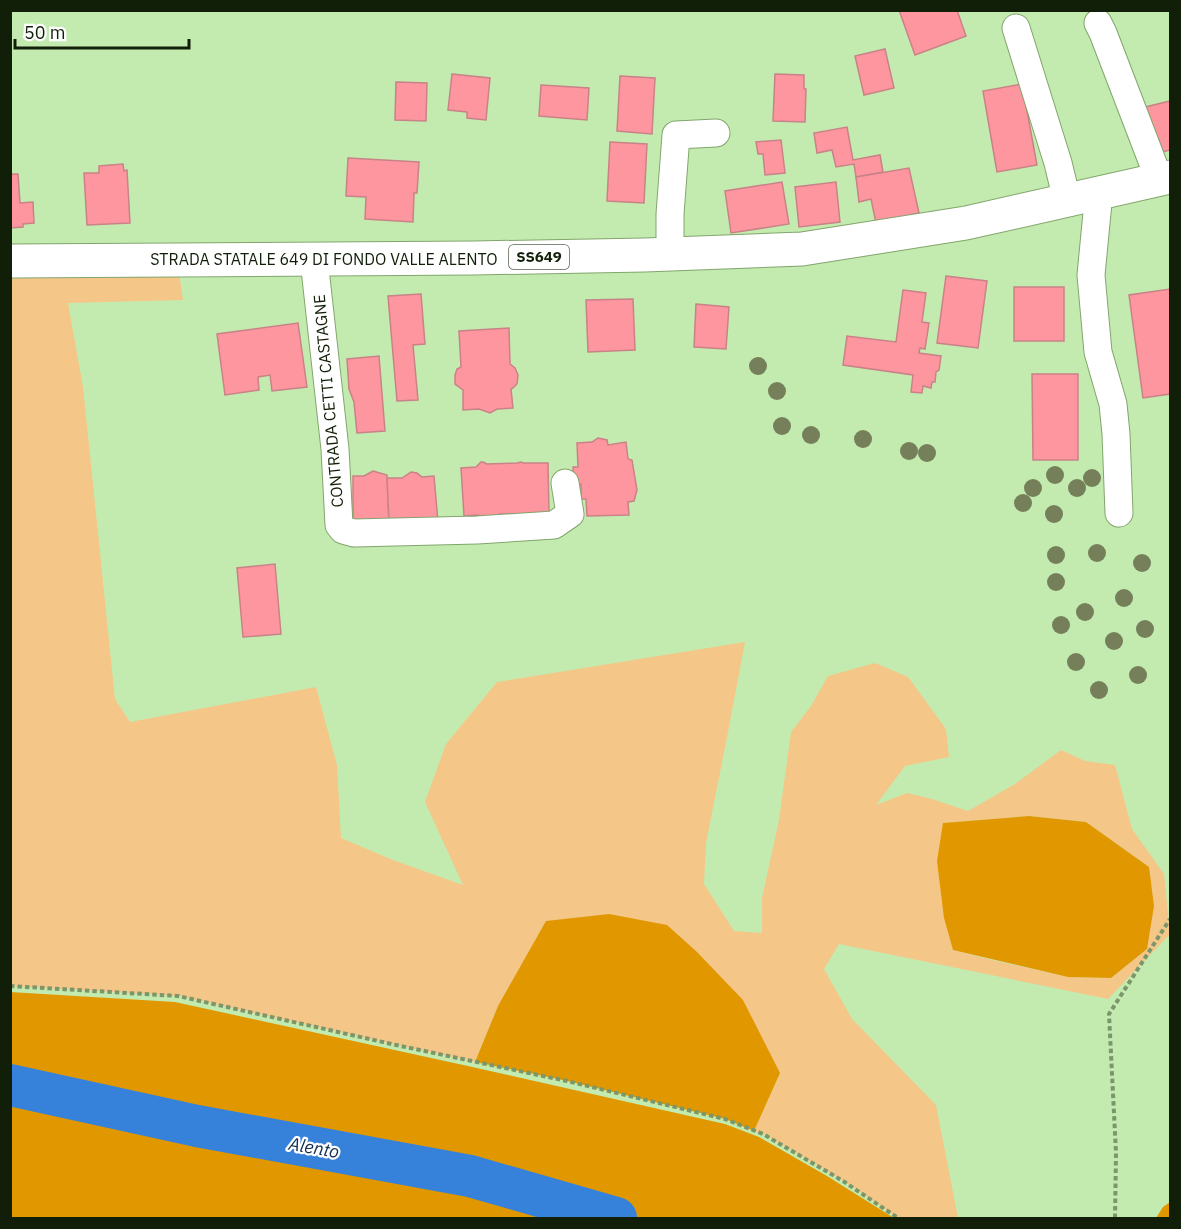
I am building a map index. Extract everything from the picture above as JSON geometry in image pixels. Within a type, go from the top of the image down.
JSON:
[{"type":"main road","name":"STRADA STATALE 649 DI FONDO VALLE ALENTO","points":[[10,261],[486,258],[802,249],[966,223],[1165,178]]},
{"type":"street","points":[[1098,23],[1165,178]]},
{"type":"street","points":[[1016,28],[1058,163],[1067,200]]},
{"type":"street","points":[[670,254],[670,214],[676,135],[716,133]]},
{"type":"street","points":[[1099,192],[1091,275],[1098,352],[1113,404],[1119,513]]},
{"type":"street","name":"CONTRADA CETTI CASTAGNE","points":[[314,260],[334,447],[339,525],[342,530],[354,533],[477,530],[554,525],[570,514],[565,483]]},
{"type":"path","points":[[1115,1218],[1116,1152],[1109,1014],[1170,919]]},
{"type":"path","points":[[10,986],[178,996],[567,1081],[725,1119],[763,1134],[843,1181],[898,1218]]},
{"type":"shaded area","points":[[179,273],[183,300],[68,303],[83,387],[115,699],[130,722],[316,687],[337,765],[341,838],[393,860],[463,885],[425,802],[446,744],[497,682],[745,642],[706,843],[704,884],[734,931],[762,933],[762,898],[779,820],[791,732],[811,706],[828,676],[875,663],[908,677],[946,729],[949,757],[905,766],[876,805],[907,793],[968,811],[1015,784],[1061,750],[1085,761],[1115,765],[1132,829],[1164,874],[1170,934],[1108,999],[839,944],[824,969],[852,1019],[936,1105],[958,1218],[898,1218],[843,1181],[754,1131],[780,1073],[498,1006],[475,1062],[178,996],[11,986],[10,278]],"holes":[[[1029,816],[1086,822],[1149,867],[1147,949],[1111,978],[1068,977],[953,950],[944,823]]]},
{"type":"shaded area","points":[[1029,816],[1086,822],[1149,867],[1154,906],[1147,949],[1111,978],[1068,977],[953,950],[944,918],[937,861],[943,823]]},
{"type":"shaded area","points":[[609,914],[667,925],[697,952],[743,1000],[780,1073],[754,1131],[725,1119],[567,1081],[475,1062],[498,1006],[546,921]]},
{"type":"shaded area","points":[[10,992],[175,1002],[725,1124],[759,1137],[894,1218],[618,1218],[470,1176],[197,1125],[11,1084]]},
{"type":"shaded area","points":[[11,1086],[197,1127],[470,1178],[612,1218],[11,1218]]},
{"type":"shaded area","points":[[1170,1202],[1170,1218],[1156,1218],[1163,1207]]},
{"type":"building","points":[[899,10],[957,10],[966,36],[915,55]]},
{"type":"building","points":[[885,49],[894,88],[864,95],[855,56]]},
{"type":"building","points":[[452,74],[490,78],[486,120],[467,118],[467,112],[448,110]]},
{"type":"building","points":[[775,74],[804,75],[805,122],[773,121]]},
{"type":"building","points":[[620,76],[655,78],[652,134],[617,131]]},
{"type":"building","points":[[396,82],[427,83],[426,121],[395,120]]},
{"type":"building","points":[[1022,84],[1037,165],[997,172],[983,91]]},
{"type":"building","points":[[541,85],[589,88],[587,120],[539,116]]},
{"type":"building","points":[[1170,101],[1170,150],[1162,152],[1145,107]]},
{"type":"building","points":[[847,127],[853,160],[880,155],[883,172],[856,177],[854,164],[836,167],[832,150],[817,153],[814,133]]},
{"type":"building","points":[[781,140],[785,173],[765,175],[763,154],[758,154],[756,142]]},
{"type":"building","points":[[610,142],[647,144],[644,203],[607,201]]},
{"type":"building","points":[[348,158],[419,162],[417,193],[414,193],[413,222],[365,219],[366,197],[346,196]]},
{"type":"building","points":[[123,164],[124,171],[127,170],[130,223],[87,225],[84,173],[99,173],[99,166]]},
{"type":"building","points":[[909,168],[919,213],[876,223],[871,199],[859,202],[856,177]]},
{"type":"building","points":[[10,174],[18,174],[20,203],[33,202],[34,223],[23,224],[23,227],[10,228]]},
{"type":"building","points":[[782,182],[789,224],[731,233],[725,191]]},
{"type":"building","points":[[836,182],[840,222],[799,227],[795,187]]},
{"type":"building","points":[[946,276],[987,281],[978,348],[937,343]]},
{"type":"building","points":[[1014,287],[1064,287],[1064,341],[1014,341]]},
{"type":"building","points":[[1170,289],[1170,394],[1143,398],[1129,295]]},
{"type":"building","points":[[903,290],[926,293],[922,322],[929,323],[925,349],[920,348],[919,353],[941,356],[935,382],[932,382],[931,388],[923,386],[922,393],[911,392],[913,375],[843,365],[847,336],[896,342]]},
{"type":"building","points":[[421,294],[425,344],[413,345],[418,400],[397,401],[388,296]]},
{"type":"building","points":[[633,299],[635,350],[588,352],[586,300]]},
{"type":"building","points":[[696,304],[729,307],[726,349],[694,347]]},
{"type":"building","points":[[298,323],[307,387],[272,391],[270,375],[258,377],[259,390],[225,395],[217,334]]},
{"type":"building","points":[[509,328],[510,364],[518,375],[517,384],[511,389],[513,408],[497,409],[490,413],[479,409],[463,410],[463,390],[455,384],[457,369],[461,367],[459,331]]},
{"type":"building","points":[[379,356],[385,431],[357,433],[354,402],[349,389],[347,359]]},
{"type":"building","points":[[1032,374],[1078,374],[1078,460],[1033,460]]},
{"type":"building","points":[[598,438],[607,440],[608,445],[626,442],[628,459],[632,460],[637,490],[634,501],[628,502],[629,515],[587,516],[586,499],[581,499],[581,484],[574,484],[573,467],[578,467],[577,443],[592,442]]},
{"type":"building","points":[[481,462],[487,464],[548,463],[549,513],[518,519],[514,514],[500,514],[492,521],[484,520],[478,515],[464,516],[461,468],[476,467]]},
{"type":"building","points":[[373,471],[387,475],[389,522],[353,521],[353,476],[364,476]]},
{"type":"building","points":[[411,472],[422,477],[434,476],[438,522],[389,522],[387,478],[402,478]]},
{"type":"building","points":[[275,564],[281,634],[243,637],[237,568]]},
{"type":"waterway","name":"Alento","points":[[10,1085],[197,1126],[470,1176],[616,1218]]}]
